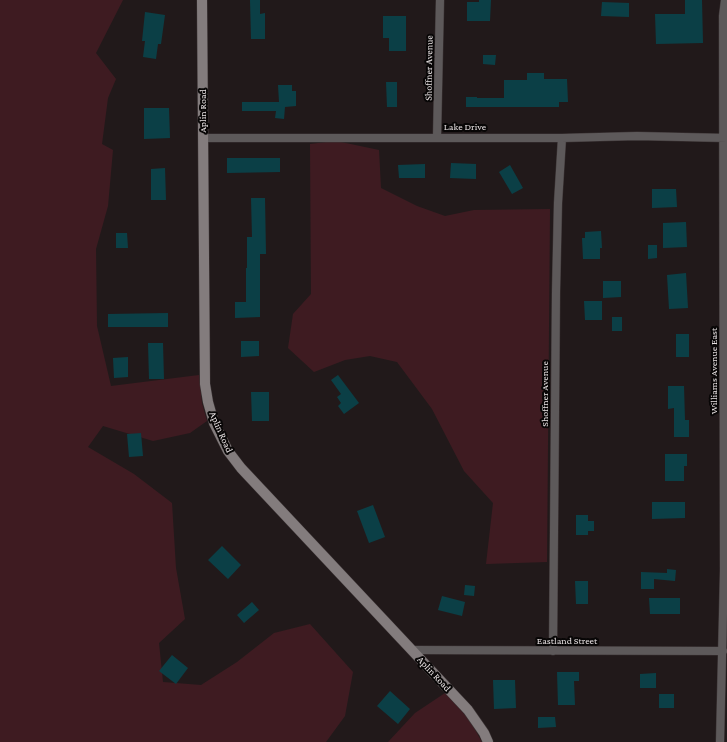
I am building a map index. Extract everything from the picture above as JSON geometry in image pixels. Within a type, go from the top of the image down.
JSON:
[{"type":"street","name":"Aplin Road","points":[[202,0],[205,384],[214,423],[228,452],[241,468],[468,710],[484,732],[488,742]]},
{"type":"street","name":"Shoffner Avenue","points":[[437,137],[440,0]]},
{"type":"street","name":"Williams Avenue East","points":[[720,742],[724,571],[726,137],[725,0]]},
{"type":"street","name":"Lake Drive","points":[[203,138],[726,137]]},
{"type":"street","name":"Shoffner Avenue","points":[[553,651],[556,292],[558,203],[562,138]]},
{"type":"street","name":"Eastland Street","points":[[412,650],[723,651]]},
{"type":"shaded area","points":[[0,0],[123,0],[96,53],[116,79],[108,98],[102,144],[113,150],[108,206],[96,249],[97,326],[111,386],[199,375],[202,403],[207,421],[190,433],[153,441],[103,426],[88,447],[134,474],[172,503],[176,568],[185,619],[159,643],[163,682],[201,685],[237,662],[274,633],[310,624],[353,672],[345,716],[326,742],[0,742]]},
{"type":"shaded area","points":[[341,142],[379,150],[381,188],[417,206],[445,216],[474,210],[550,209],[547,562],[486,564],[493,503],[464,471],[432,409],[397,362],[370,356],[345,360],[314,372],[288,348],[293,314],[311,294],[310,144]]},
{"type":"shaded area","points":[[445,693],[469,719],[482,742],[388,742],[415,713]]},
{"type":"building","points":[[250,0],[260,0],[260,14],[265,13],[265,39],[251,39]]},
{"type":"building","points":[[479,0],[491,0],[490,21],[467,21],[467,2],[479,2]]},
{"type":"building","points":[[685,0],[702,0],[703,43],[656,44],[655,14],[685,14]]},
{"type":"building","points":[[602,2],[629,3],[629,17],[601,16]]},
{"type":"building","points":[[145,12],[165,15],[161,44],[158,44],[156,59],[143,57],[145,41],[142,41]]},
{"type":"building","points":[[383,16],[406,16],[406,51],[389,51],[389,38],[383,38]]},
{"type":"building","points":[[483,55],[496,55],[495,65],[483,64]]},
{"type":"building","points":[[527,73],[544,73],[544,79],[567,79],[568,102],[559,102],[559,107],[466,107],[466,97],[504,98],[504,80],[527,80]]},
{"type":"building","points":[[386,82],[397,82],[397,107],[387,107]]},
{"type":"building","points":[[278,85],[292,85],[292,91],[296,91],[296,106],[285,107],[284,119],[275,118],[276,111],[242,111],[242,102],[279,102]]},
{"type":"building","points":[[144,108],[169,108],[170,138],[144,139]]},
{"type":"building","points":[[227,158],[280,158],[280,172],[227,173]]},
{"type":"building","points":[[451,163],[476,164],[476,179],[450,178]]},
{"type":"building","points":[[425,164],[425,178],[399,178],[398,165]]},
{"type":"building","points":[[510,165],[523,188],[512,194],[499,172]]},
{"type":"building","points":[[165,168],[166,200],[151,200],[151,169]]},
{"type":"building","points":[[652,189],[676,189],[677,207],[652,208]]},
{"type":"building","points":[[251,198],[265,198],[266,254],[260,254],[260,317],[235,318],[235,302],[246,302],[247,237],[252,237]]},
{"type":"building","points":[[686,222],[687,247],[663,248],[663,223]]},
{"type":"building","points":[[601,231],[602,248],[600,248],[600,259],[583,259],[582,238],[585,238],[585,232]]},
{"type":"building","points":[[116,233],[127,233],[128,248],[116,248]]},
{"type":"building","points":[[648,245],[657,245],[657,258],[648,259]]},
{"type":"building","points":[[686,273],[688,308],[669,309],[667,275]]},
{"type":"building","points":[[603,281],[621,281],[621,297],[603,298]]},
{"type":"building","points":[[584,301],[602,301],[602,320],[585,320]]},
{"type":"building","points":[[168,313],[168,327],[108,327],[108,314]]},
{"type":"building","points":[[612,317],[622,317],[622,331],[612,331]]},
{"type":"building","points":[[676,334],[689,334],[689,357],[676,357]]},
{"type":"building","points":[[241,341],[259,341],[259,356],[241,357]]},
{"type":"building","points":[[148,343],[163,343],[164,379],[149,379]]},
{"type":"building","points":[[128,357],[128,377],[114,378],[113,358]]},
{"type":"building","points":[[338,375],[359,403],[344,414],[338,406],[341,403],[337,397],[341,394],[331,380]]},
{"type":"building","points":[[668,386],[684,386],[685,420],[689,420],[689,437],[674,437],[674,408],[668,409]]},
{"type":"building","points":[[251,392],[269,392],[269,421],[252,421]]},
{"type":"building","points":[[141,433],[143,456],[129,457],[127,434]]},
{"type":"building","points":[[665,454],[687,454],[687,466],[684,466],[684,481],[665,481]]},
{"type":"building","points":[[652,502],[685,502],[685,518],[652,519]]},
{"type":"building","points":[[373,505],[385,537],[369,543],[357,511]]},
{"type":"building","points":[[576,515],[588,515],[588,521],[594,521],[594,531],[588,531],[588,535],[576,535]]},
{"type":"building","points":[[222,546],[241,565],[228,579],[208,560]]},
{"type":"building","points":[[667,569],[676,570],[675,581],[654,579],[654,589],[641,589],[641,572],[667,573]]},
{"type":"building","points":[[575,581],[588,581],[588,604],[576,604]]},
{"type":"building","points":[[465,585],[475,586],[474,596],[464,595]]},
{"type":"building","points":[[442,596],[465,602],[462,616],[438,610]]},
{"type":"building","points":[[649,598],[680,598],[680,614],[650,614]]},
{"type":"building","points":[[252,602],[259,610],[244,623],[237,615]]},
{"type":"building","points":[[172,655],[188,668],[176,684],[159,671]]},
{"type":"building","points":[[557,672],[579,672],[579,681],[574,681],[575,705],[558,705]]},
{"type":"building","points":[[656,673],[656,688],[640,688],[640,674]]},
{"type":"building","points":[[493,680],[515,680],[516,708],[494,709]]},
{"type":"building","points":[[390,691],[410,709],[398,724],[377,706]]},
{"type":"building","points":[[659,694],[674,694],[674,708],[659,708]]},
{"type":"building","points":[[538,717],[555,717],[556,727],[538,728]]}]
